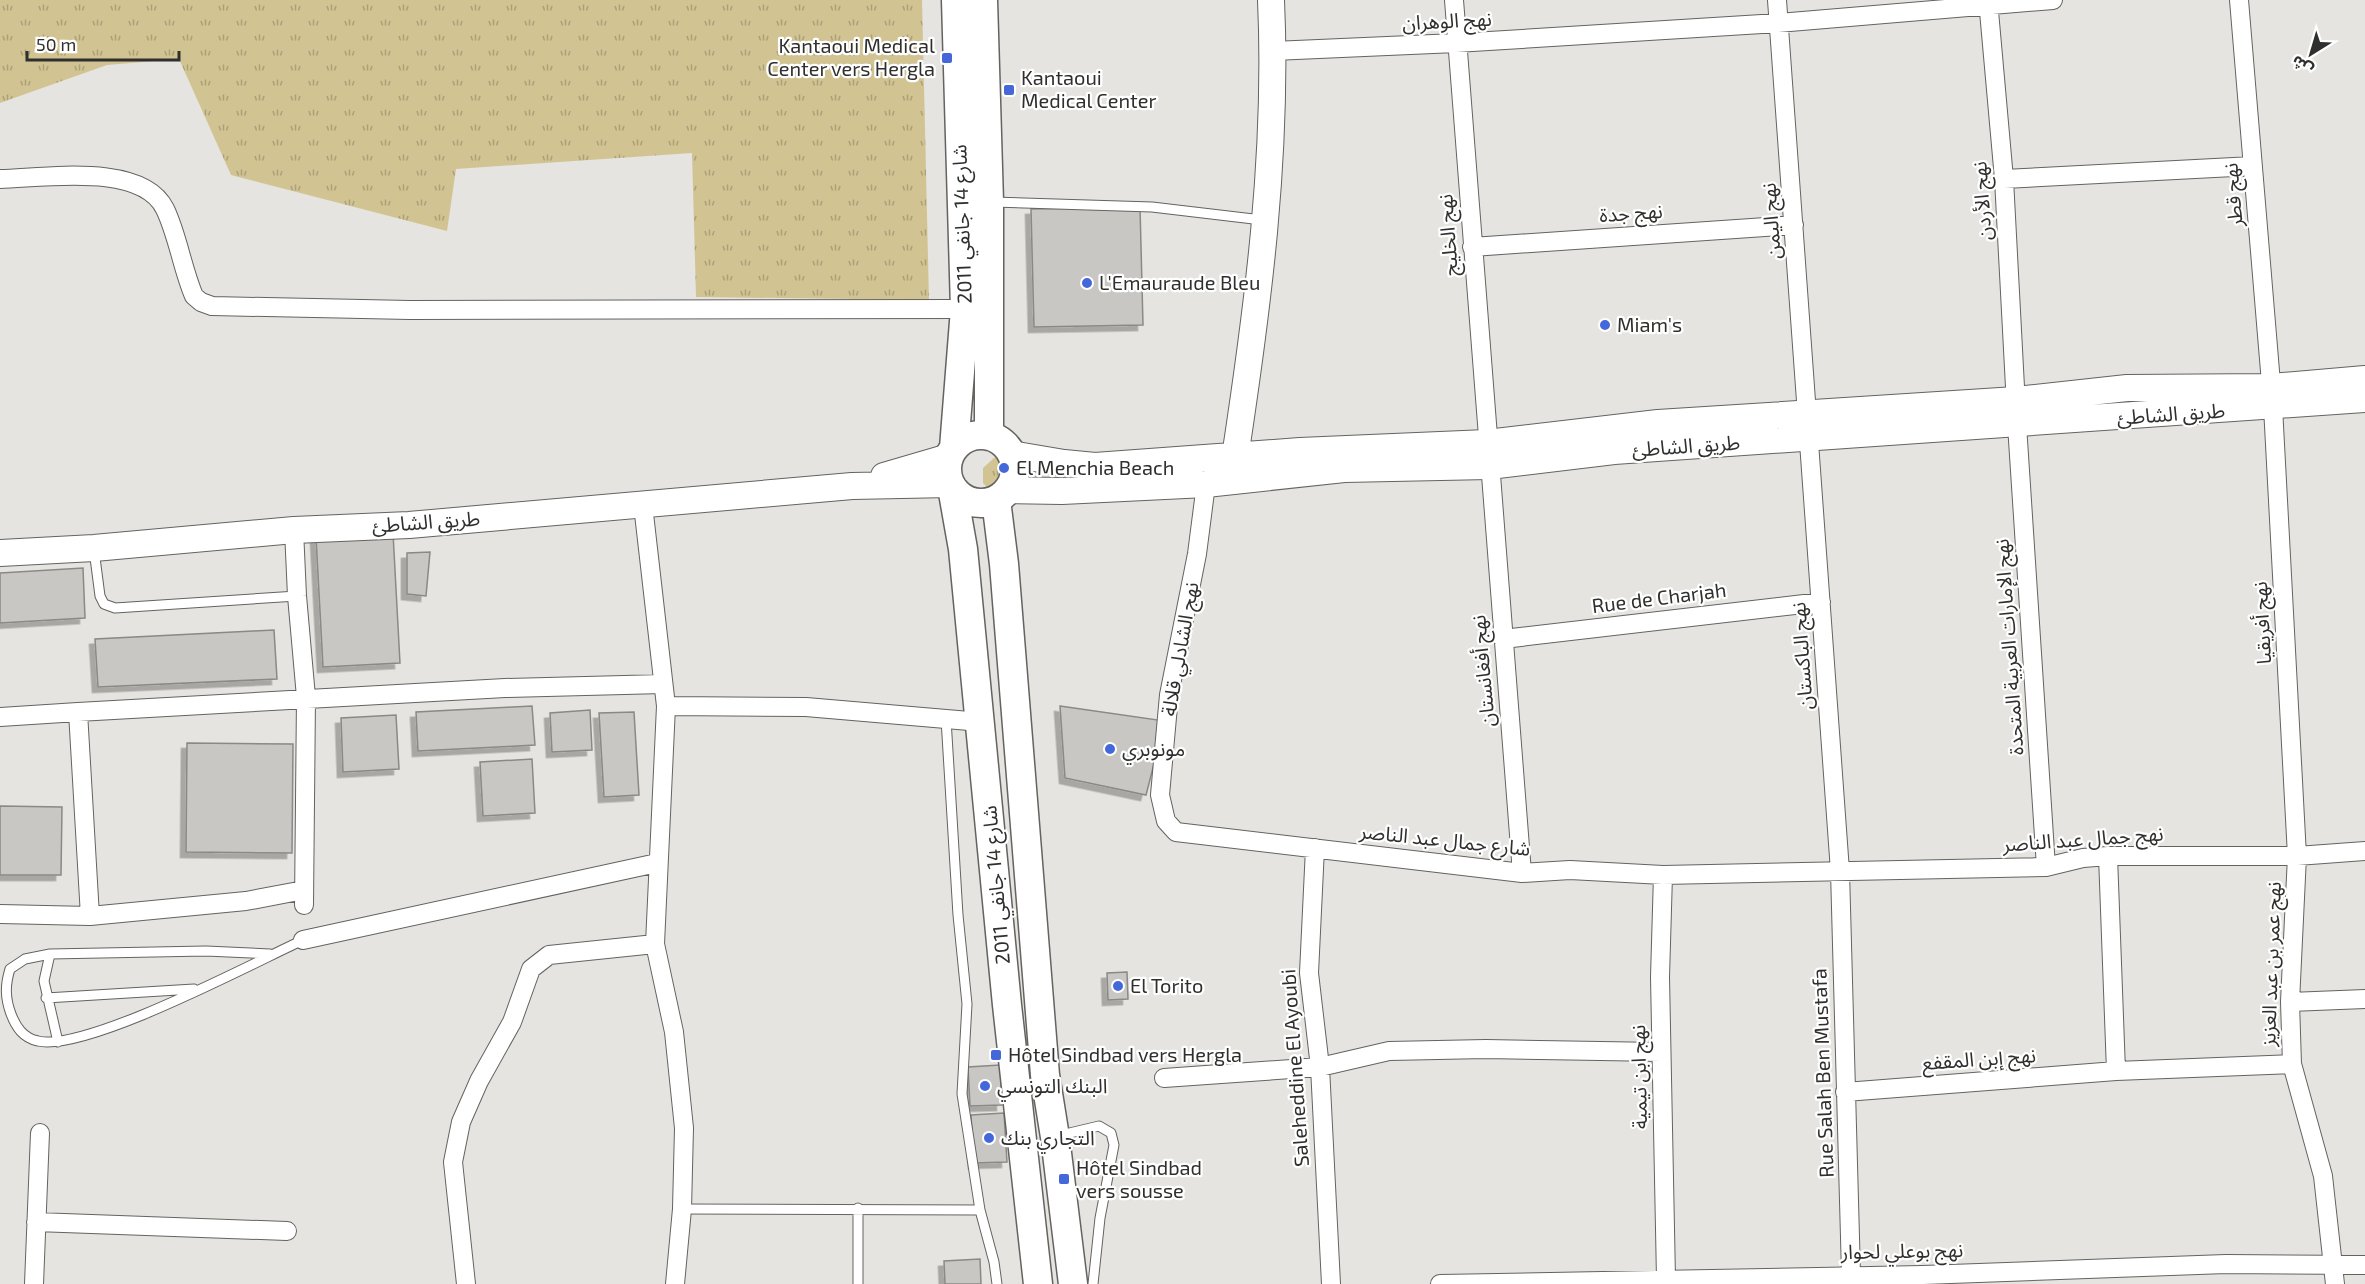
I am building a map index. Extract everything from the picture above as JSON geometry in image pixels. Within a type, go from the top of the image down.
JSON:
[{"type":"main road","name":"شارع 14 جانفي 2011","points":[[956,0],[965,309],[952,469],[963,549],[1007,1005],[1038,1284]]},
{"type":"main road","name":"شارع 14 جانفي 2011","points":[[983,0],[989,202],[989,436]]},
{"type":"main road","points":[[976,435],[989,436],[1002,442],[1011,453],[1015,466],[1014,479],[1002,495],[976,503],[958,495],[952,469],[964,440],[976,435]]},
{"type":"main road","name":"شارع 14 جانفي 2011","points":[[1002,495],[1004,564],[1045,1075],[1073,1284]]},
{"type":"street","points":[[1235,457],[1253,338],[1265,220],[1273,51],[1271,0]]},
{"type":"street","name":"نهج الخليج","points":[[1454,0],[1488,454]]},
{"type":"street","name":"نهج اليمن","points":[[1777,0],[1810,438]]},
{"type":"street","name":"نهج الوهران","points":[[1273,51],[1456,43],[1778,23],[1989,3],[2053,0]]},
{"type":"street","name":"نهج قطر","points":[[2239,0],[2272,397]]},
{"type":"street","name":"نهج الأردن","points":[[1989,3],[2004,180],[2017,425]]},
{"type":"street","points":[[2004,180],[2253,166]]},
{"type":"street","points":[[0,179],[108,176],[129,180],[143,186],[163,206],[194,296],[201,302],[212,306],[445,310],[965,309]]},
{"type":"street","name":"نهج جدة","points":[[1472,247],[1794,225]]},
{"type":"street","name":"طريق الشاطئ","points":[[1011,453],[1095,466],[1235,457],[1614,451],[2017,425],[2272,397],[2365,379]]},
{"type":"street","name":"طريق الشاطئ","points":[[1002,495],[1206,484],[1488,454],[1658,423],[2016,400],[2127,388],[2272,397],[2365,399]]},
{"type":"street","name":"نهج أفريقيا","points":[[2272,397],[2297,856]]},
{"type":"street","name":"نهج الإمارات العربية المتحدة","points":[[2017,425],[2046,867]]},
{"type":"street","name":"نهج الباكستان","points":[[1810,438],[1840,871]]},
{"type":"street","name":"نهج أفغانستان","points":[[1488,454],[1522,873]]},
{"type":"street","name":"طريق الشاطئ","points":[[0,553],[93,548],[294,530],[409,525],[643,505],[852,486],[952,469]]},
{"type":"street","name":"نهج الشادلي قلالة","points":[[1164,815],[1160,795],[1169,695],[1197,554],[1206,484]]},
{"type":"street","points":[[643,505],[666,706],[655,944],[674,1032],[681,1079],[684,1128],[682,1209],[675,1284]]},
{"type":"street","points":[[0,914],[90,916],[246,901],[304,898],[306,697],[294,530]]},
{"type":"street","name":"Rue de Charjah","points":[[1503,639],[1821,602]]},
{"type":"street","points":[[0,717],[306,697],[663,684]]},
{"type":"street","points":[[666,706],[806,707],[981,722]]},
{"type":"street","points":[[78,712],[90,916]]},
{"type":"street","name":"شارع جمال عبد الناصر","points":[[1164,815],[1172,829],[1185,834],[1522,873],[1570,870],[1663,875],[1840,871]]},
{"type":"street","name":"Saleheddine El Ayoubi","points":[[1315,848],[1309,973],[1320,1067],[1331,1284]]},
{"type":"street","name":"نهج جمال عبد الناصر","points":[[1840,871],[2046,867],[2083,858],[2108,856],[2297,856],[2365,850]]},
{"type":"street","points":[[2108,856],[2116,1071]]},
{"type":"street","name":"نهج عمر بن عبد العزيز","points":[[2297,856],[2290,1002],[2292,1064],[2323,1176],[2334,1275]]},
{"type":"street","points":[[303,940],[657,863]]},
{"type":"street","name":"Rue Salah Ben Mustafa","points":[[1840,871],[1851,1274]]},
{"type":"street","name":"نهج ابن تيمية","points":[[1655,1281],[1663,875]]},
{"type":"street","points":[[466,1284],[453,1162],[461,1122],[479,1081],[512,1022],[531,969],[549,956],[655,944]]},
{"type":"street","points":[[2290,1002],[2365,999]]},
{"type":"street","points":[[1164,1078],[1320,1067],[1389,1051],[1486,1048],[1661,1052]]},
{"type":"street","name":"نهج إبن المقفع","points":[[1845,1092],[2116,1071],[2292,1064]]},
{"type":"street","points":[[34,1284],[40,1133]]},
{"type":"street","points":[[36,1222],[287,1231]]},
{"type":"street","name":"نهج بوعلي لحوار","points":[[1440,1284],[1774,1280],[1851,1274],[1923,1279],[2155,1275],[2226,1264],[2334,1275],[2365,1265]]},
{"type":"lane","points":[[989,202],[1152,207],[1265,220]]},
{"type":"lane","points":[[93,548],[100,596],[104,604],[115,608],[297,596]]},
{"type":"lane","points":[[946,719],[958,915],[968,1004],[962,1094],[980,1210],[994,1262],[997,1284]]},
{"type":"lane","points":[[272,954],[206,951],[50,954],[25,959],[10,969],[5,985],[8,1006],[17,1030],[38,1041],[58,1041],[109,1029],[303,940]]},
{"type":"lane","points":[[50,954],[44,981],[46,998],[58,1041]]},
{"type":"lane","points":[[46,998],[199,988]]},
{"type":"lane","points":[[1055,1137],[1099,1126],[1111,1133],[1114,1145],[1100,1218],[1094,1284]]},
{"type":"lane","points":[[858,1208],[858,1284]]},
{"type":"lane","points":[[682,1209],[980,1210]]},
{"type":"green space","points":[[0,0],[922,0],[929,300],[696,297],[692,153],[456,169],[447,231],[231,175],[179,59],[107,65],[0,103]]},
{"type":"green space","points":[[1002,456],[1019,468],[1019,483],[993,493],[983,483],[983,468],[994,458]]},
{"type":"building","name":"L'Emauraude Bleu","points":[[1140,207],[1143,325],[1034,327],[1031,209]]},
{"type":"building","points":[[393,533],[400,663],[323,667],[316,537]]},
{"type":"building","points":[[430,552],[426,596],[407,594],[407,553]]},
{"type":"building","points":[[83,568],[85,618],[0,623],[0,573]]},
{"type":"building","points":[[274,630],[277,679],[98,687],[95,639]]},
{"type":"building","points":[[532,706],[535,745],[418,751],[416,712]]},
{"type":"building","name":"مونوبري","points":[[1060,706],[1165,721],[1146,795],[1065,778]]},
{"type":"building","points":[[590,710],[592,750],[552,752],[550,713]]},
{"type":"building","points":[[634,712],[639,795],[604,797],[599,713]]},
{"type":"building","points":[[396,715],[399,769],[343,772],[341,718]]},
{"type":"building","points":[[187,743],[293,744],[292,853],[186,852]]},
{"type":"building","points":[[532,759],[535,813],[483,816],[480,762]]},
{"type":"building","points":[[0,806],[62,807],[61,875],[0,875]]},
{"type":"building","name":"El Torito","points":[[1127,972],[1128,999],[1108,1000],[1107,973]]},
{"type":"building","name":"البنك التونسي","points":[[1000,1065],[1002,1105],[970,1106],[968,1067]]},
{"type":"building","name":"التجاري بنك","points":[[1004,1113],[1007,1162],[974,1163],[971,1115]]},
{"type":"building","points":[[980,1259],[981,1284],[945,1284],[944,1261]]},
{"type":"place","name":"Kantaoui Medical Center vers Hergla","points":[[947,58]]},
{"type":"place","name":"Kantaoui Medical Center","points":[[1009,90]]},
{"type":"place","name":"L'Emauraude Bleu","points":[[1087,283]]},
{"type":"place","name":"Miam's","points":[[1605,325]]},
{"type":"place","name":"El Menchia Beach","points":[[1004,468]]},
{"type":"place","name":"مونوبري","points":[[1110,749]]},
{"type":"place","name":"El Torito","points":[[1118,986]]},
{"type":"place","name":"Hôtel Sindbad vers Hergla","points":[[996,1055]]},
{"type":"place","name":"البنك التونسي","points":[[985,1086]]},
{"type":"place","name":"التجاري بنك","points":[[989,1138]]},
{"type":"place","name":"Hôtel Sindbad vers sousse","points":[[1064,1179]]}]
